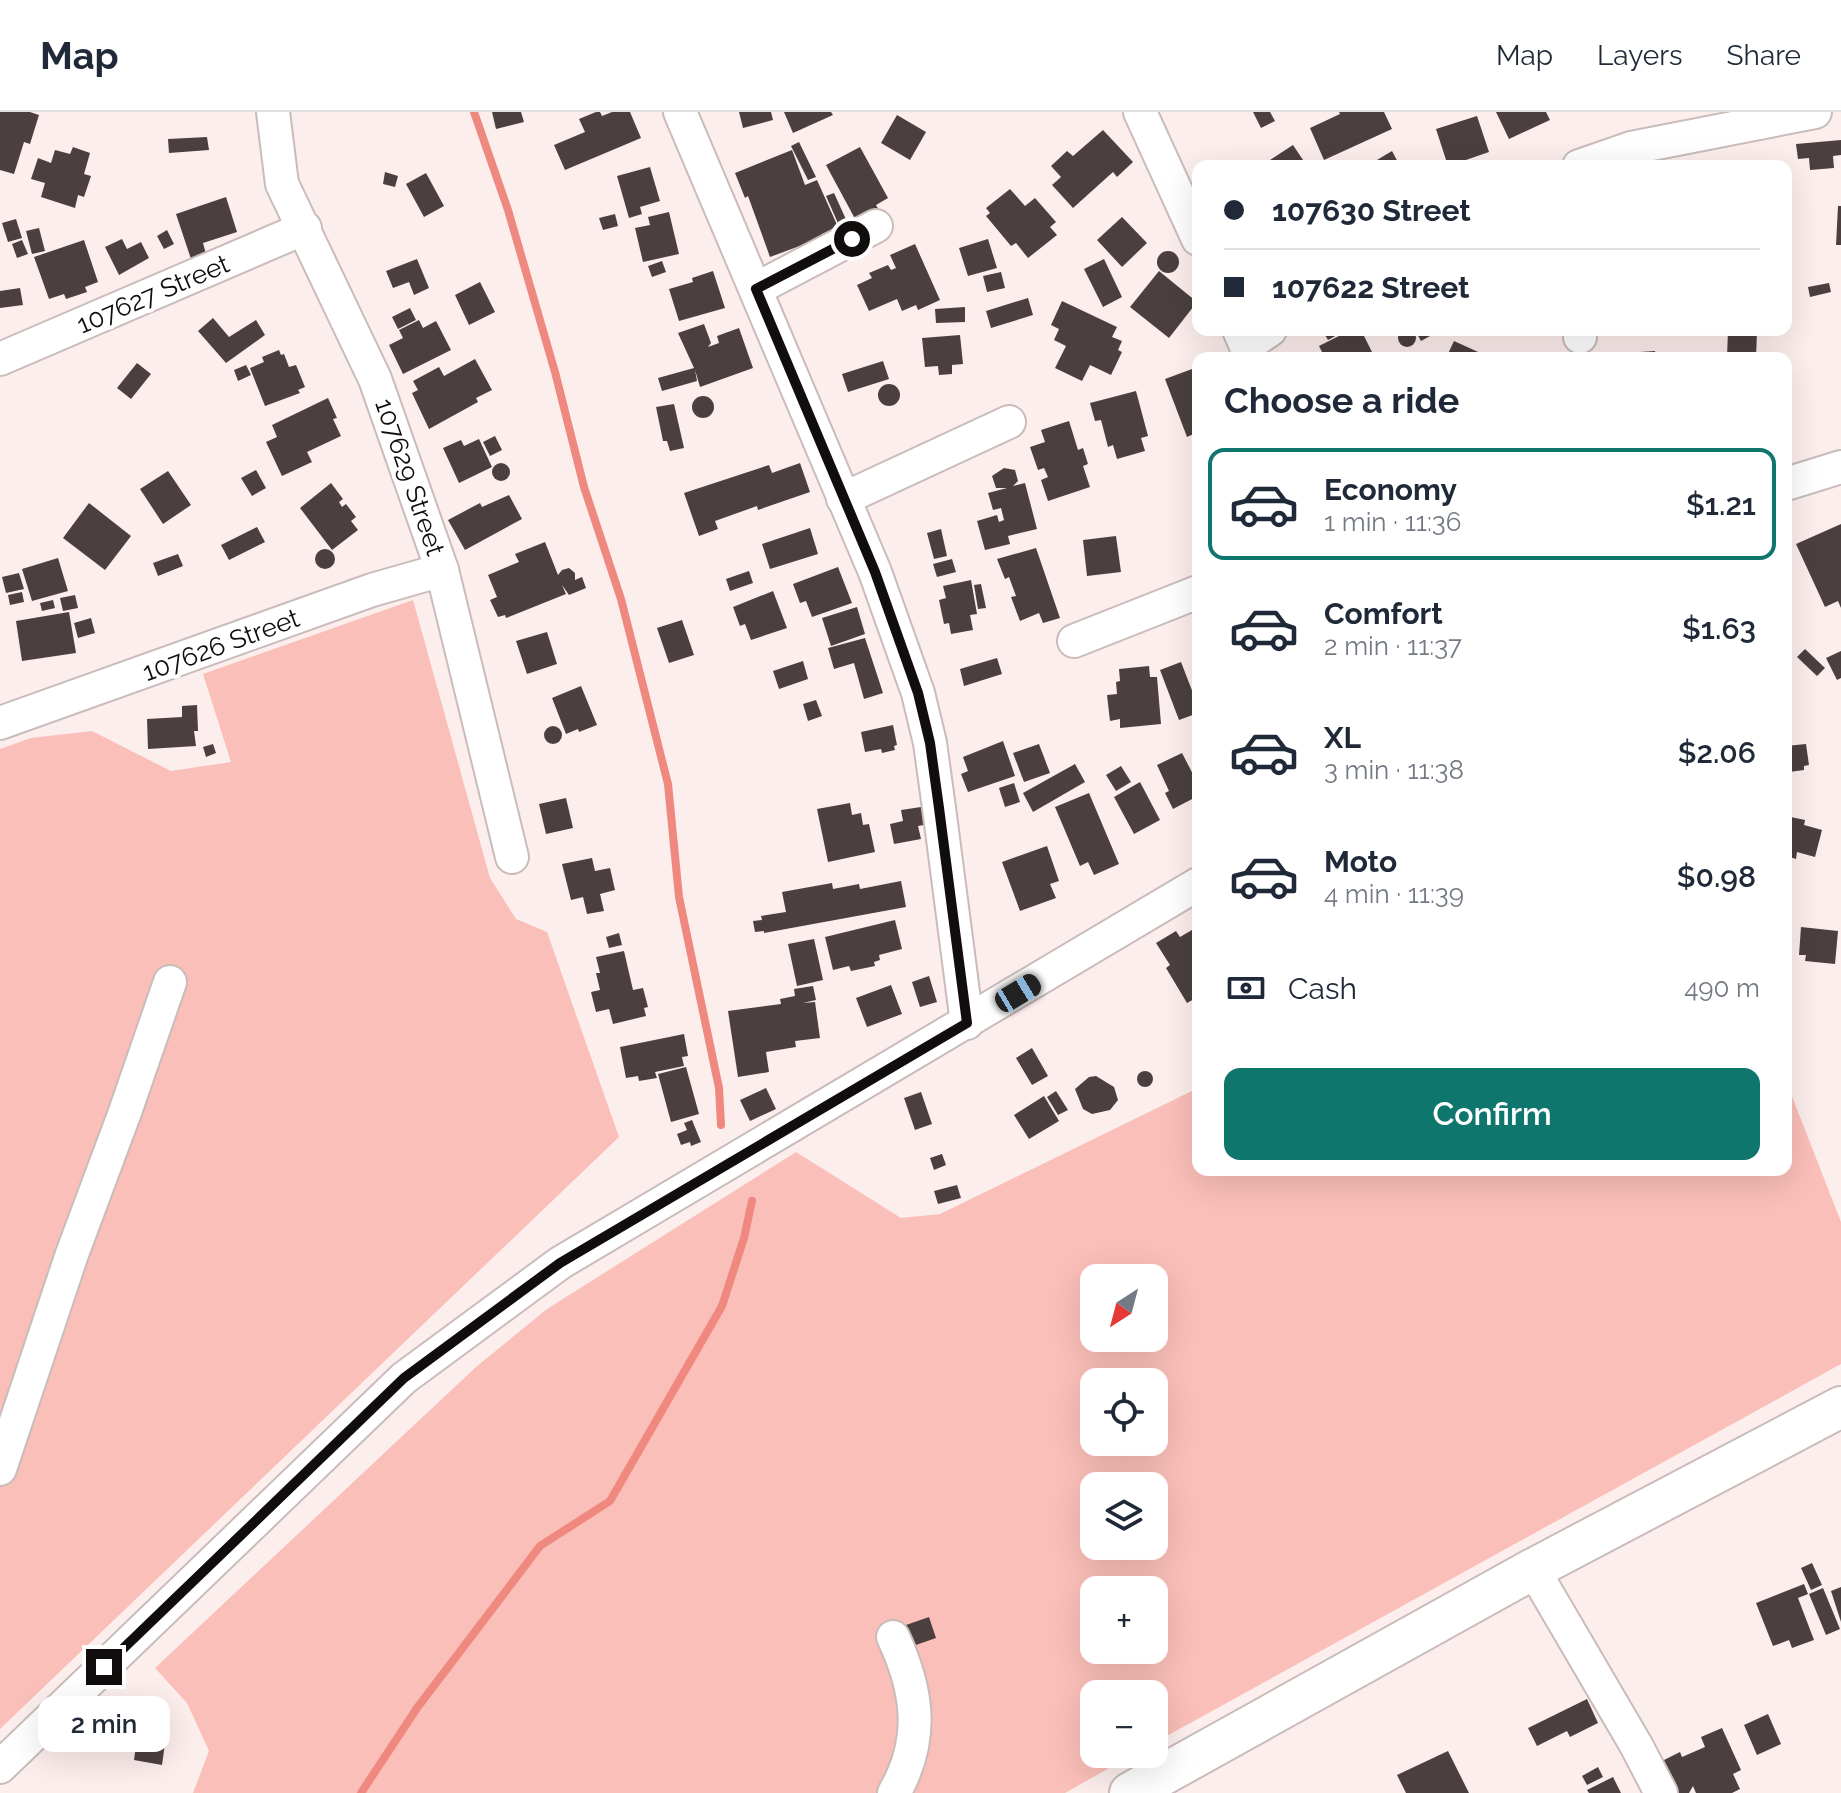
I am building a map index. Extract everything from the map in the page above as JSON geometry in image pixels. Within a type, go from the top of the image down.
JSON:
[{"type":"main road","points":[[1130,1793],[1533,1569],[1841,1407]]},
{"type":"street","name":"107629 Street","points":[[273,112],[282,184],[375,379],[442,570],[512,857]]},
{"type":"street","points":[[680,112],[875,572],[918,693],[930,743],[967,1023]]},
{"type":"street","points":[[1140,112],[1192,226]]},
{"type":"street","points":[[1596,160],[1631,148],[1815,112]]},
{"type":"street","points":[[756,289],[876,226]]},
{"type":"street","name":"107627 Street","points":[[0,359],[305,228]]},
{"type":"street","points":[[843,499],[1009,422]]},
{"type":"street","points":[[1792,482],[1841,467]]},
{"type":"street","name":"107626 Street","points":[[0,723],[372,590],[442,570]]},
{"type":"street","points":[[1074,641],[1192,594]]},
{"type":"street","points":[[0,1767],[404,1378],[560,1263],[1192,888]]},
{"type":"street","points":[[0,1469],[72,1254],[170,982]]},
{"type":"street","points":[[1533,1569],[1661,1793]]},
{"type":"street","points":[[893,1637],[908,1669],[914,1694],[915,1720],[906,1768],[894,1793]]},
{"type":"shaded area","points":[[413,600],[490,878],[516,919],[547,932],[619,1137],[0,1729],[0,749],[31,738],[92,731],[171,771],[231,762],[203,674]]},
{"type":"shaded area","points":[[1192,1091],[1192,1176],[1792,1176],[1792,1096],[1841,1222],[1841,1364],[1168,1735],[1168,1680],[1080,1680],[1080,1768],[1109,1768],[1065,1793],[193,1793],[209,1751],[187,1703],[155,1668],[476,1367],[547,1309],[796,1152],[901,1218],[940,1214]]},
{"type":"building","points":[[0,112],[39,115],[30,144],[24,142],[14,174],[0,170]]},
{"type":"building","points":[[492,112],[521,112],[524,122],[496,129]]},
{"type":"building","points":[[596,112],[602,116],[612,112],[630,112],[641,138],[565,170],[554,145],[585,132],[579,119]]},
{"type":"building","points":[[739,112],[771,112],[773,120],[743,128]]},
{"type":"building","points":[[784,112],[831,112],[833,115],[793,133]]},
{"type":"building","points":[[1253,112],[1270,112],[1275,121],[1261,128]]},
{"type":"building","points":[[1339,112],[1384,112],[1392,129],[1324,160],[1310,128]]},
{"type":"building","points":[[1496,112],[1546,112],[1550,120],[1509,139]]},
{"type":"building","points":[[897,115],[926,132],[910,160],[881,143]]},
{"type":"building","points":[[1477,116],[1489,152],[1466,160],[1446,160],[1436,129]]},
{"type":"building","points":[[1103,130],[1133,162],[1117,177],[1113,172],[1073,208],[1052,185],[1061,177],[1051,166],[1067,151],[1073,156]]},
{"type":"building","points":[[207,137],[209,150],[169,153],[168,139]]},
{"type":"building","points":[[1841,140],[1841,155],[1833,156],[1834,168],[1810,170],[1809,158],[1798,159],[1796,144]]},
{"type":"building","points":[[799,142],[816,177],[808,180],[791,146]]},
{"type":"building","points":[[1293,145],[1303,160],[1270,160]]},
{"type":"building","points":[[73,147],[90,153],[84,174],[91,176],[84,197],[78,195],[75,208],[41,197],[45,183],[31,179],[38,158],[51,163],[55,150],[70,154]]},
{"type":"building","points":[[860,147],[888,198],[876,205],[882,216],[860,228],[826,165]]},
{"type":"building","points":[[792,150],[805,185],[817,180],[838,227],[822,234],[824,237],[770,257],[748,196],[745,198],[735,173]]},
{"type":"building","points":[[1392,151],[1397,160],[1377,160]]},
{"type":"building","points":[[650,167],[660,201],[640,207],[642,214],[629,218],[617,176]]},
{"type":"building","points":[[385,172],[398,176],[395,187],[383,184]]},
{"type":"building","points":[[426,173],[444,206],[424,217],[406,184]]},
{"type":"building","points":[[1010,189],[1025,206],[1035,198],[1056,222],[1050,227],[1057,235],[1028,258],[1016,243],[1011,246],[986,216],[990,213],[986,208]]},
{"type":"building","points":[[834,193],[849,226],[841,230],[826,196]]},
{"type":"building","points":[[226,197],[237,232],[203,243],[206,254],[191,259],[176,214]]},
{"type":"building","points":[[1838,206],[1841,206],[1841,245],[1836,245]]},
{"type":"building","points":[[669,212],[679,254],[643,262],[635,228],[650,225],[648,217]]},
{"type":"building","points":[[615,214],[618,226],[603,230],[599,218]]},
{"type":"building","points":[[1122,217],[1147,243],[1122,267],[1097,240]]},
{"type":"building","points":[[16,219],[22,238],[8,242],[2,223]]},
{"type":"building","points":[[39,228],[45,251],[32,254],[26,231]]},
{"type":"building","points":[[167,230],[174,244],[164,249],[157,236]]},
{"type":"building","points":[[122,239],[127,249],[141,242],[149,258],[119,275],[105,247]]},
{"type":"building","points":[[988,239],[997,268],[968,276],[959,248]]},
{"type":"building","points":[[22,240],[28,254],[17,258],[12,244]]},
{"type":"building","points":[[84,240],[98,282],[85,287],[87,292],[66,299],[64,294],[49,299],[34,257]]},
{"type":"building","points":[[915,244],[940,300],[918,310],[916,305],[902,311],[897,299],[869,311],[857,285],[872,278],[869,273],[888,265],[891,270],[896,268],[890,255]]},
{"type":"building","points":[[1168,251],[1176,254],[1179,262],[1176,270],[1168,273],[1160,270],[1157,262],[1160,254]]},
{"type":"building","points":[[417,259],[429,288],[414,295],[409,282],[393,288],[386,271]]},
{"type":"building","points":[[1104,259],[1122,297],[1103,307],[1084,269]]},
{"type":"building","points":[[662,261],[666,272],[652,277],[648,266]]},
{"type":"building","points":[[713,271],[725,308],[679,321],[669,289],[693,282],[692,278]]},
{"type":"building","points":[[1159,271],[1192,298],[1192,308],[1169,338],[1130,307]]},
{"type":"building","points":[[1001,272],[1005,288],[987,292],[983,276]]},
{"type":"building","points":[[480,282],[495,312],[469,325],[455,295]]},
{"type":"building","points":[[1829,283],[1831,292],[1810,297],[1808,287]]},
{"type":"building","points":[[20,288],[23,305],[0,308],[0,291]]},
{"type":"building","points":[[1028,298],[1033,315],[991,328],[986,311]]},
{"type":"building","points":[[1062,301],[1117,327],[1112,337],[1122,341],[1118,350],[1122,352],[1111,375],[1090,365],[1082,381],[1055,368],[1066,346],[1054,340],[1059,329],[1051,325]]},
{"type":"building","points":[[965,307],[965,322],[936,323],[935,309]]},
{"type":"building","points":[[410,308],[416,320],[398,329],[392,317]]},
{"type":"building","points":[[213,318],[229,337],[256,320],[265,335],[226,363],[198,331]]},
{"type":"building","points":[[419,320],[423,328],[436,321],[451,350],[403,374],[389,345],[403,338],[399,330]]},
{"type":"building","points":[[704,324],[711,343],[708,347],[719,343],[717,336],[739,328],[753,368],[700,387],[695,370],[697,381],[662,391],[658,378],[694,368],[678,333]]},
{"type":"building","points":[[960,335],[963,364],[952,365],[952,374],[939,375],[938,366],[925,367],[922,338]]},
{"type":"building","points":[[1339,336],[1364,336],[1372,352],[1322,352],[1319,346]]},
{"type":"building","points":[[1398,336],[1416,336],[1416,342],[1411,347],[1403,347],[1398,342]]},
{"type":"building","points":[[1728,336],[1757,336],[1756,352],[1727,352]]},
{"type":"building","points":[[1454,341],[1478,352],[1449,352]]},
{"type":"building","points":[[279,350],[289,367],[296,365],[305,387],[298,390],[300,393],[265,406],[250,368],[264,362],[262,357]]},
{"type":"building","points":[[475,359],[492,390],[476,398],[478,402],[429,429],[412,393],[418,390],[413,381],[439,367],[444,376]]},
{"type":"building","points":[[883,361],[889,379],[848,392],[842,374]]},
{"type":"building","points":[[137,363],[151,374],[131,399],[117,388]]},
{"type":"building","points":[[246,365],[251,375],[238,381],[234,370]]},
{"type":"building","points":[[1192,369],[1192,435],[1187,437],[1165,379]]},
{"type":"building","points":[[889,384],[897,387],[900,395],[897,403],[889,406],[881,403],[878,395],[881,387]]},
{"type":"building","points":[[1136,391],[1148,436],[1141,438],[1145,451],[1117,459],[1113,445],[1108,447],[1101,420],[1095,421],[1090,403]]},
{"type":"building","points":[[703,396],[711,399],[714,407],[711,415],[703,418],[695,415],[692,407],[695,399]]},
{"type":"building","points":[[328,398],[341,436],[307,452],[312,462],[282,476],[266,442],[277,437],[272,425]]},
{"type":"building","points":[[674,404],[684,448],[670,451],[667,441],[663,441],[656,407]]},
{"type":"building","points":[[1069,421],[1078,450],[1083,448],[1088,464],[1083,466],[1090,487],[1048,501],[1041,480],[1048,477],[1044,468],[1038,470],[1030,447],[1045,442],[1041,430]]},
{"type":"building","points":[[495,436],[502,450],[490,456],[483,442]]},
{"type":"building","points":[[479,439],[492,467],[459,483],[443,448],[461,440],[464,446]]},
{"type":"building","points":[[501,463],[510,472],[501,481],[492,472]]},
{"type":"building","points":[[800,463],[810,492],[715,521],[718,529],[699,536],[684,493],[769,465],[772,473]]},
{"type":"building","points":[[1004,468],[1015,470],[1018,481],[1013,486],[1025,483],[1037,529],[1008,536],[1010,544],[985,550],[977,521],[997,515],[999,522],[1004,520],[1001,508],[993,510],[988,493],[1007,488],[996,488],[992,476]]},
{"type":"building","points":[[256,470],[266,488],[252,496],[241,478]]},
{"type":"building","points":[[168,471],[191,505],[163,524],[140,489]]},
{"type":"building","points":[[331,483],[343,499],[339,502],[342,507],[346,504],[356,517],[351,521],[358,530],[332,550],[300,508]]},
{"type":"building","points":[[509,495],[522,519],[465,550],[448,520],[480,503],[482,507]]},
{"type":"building","points":[[89,503],[131,536],[105,570],[63,538]]},
{"type":"building","points":[[1841,524],[1841,608],[1838,601],[1825,607],[1796,544]]},
{"type":"building","points":[[257,527],[265,542],[229,560],[221,545]]},
{"type":"building","points":[[810,528],[818,554],[770,569],[762,544]]},
{"type":"building","points":[[941,529],[947,556],[934,559],[927,533]]},
{"type":"building","points":[[1116,536],[1121,572],[1087,576],[1083,540]]},
{"type":"building","points":[[545,542],[558,575],[569,568],[575,573],[575,580],[582,577],[586,588],[569,595],[562,585],[566,594],[506,618],[505,615],[498,617],[490,600],[497,597],[488,575],[519,562],[515,554]]},
{"type":"building","points":[[1036,548],[1060,618],[1043,623],[1039,613],[1020,621],[1011,597],[1016,596],[1009,577],[1005,579],[997,559]]},
{"type":"building","points":[[325,549],[332,552],[335,559],[332,566],[325,569],[318,566],[315,559],[318,552]]},
{"type":"building","points":[[178,554],[183,566],[158,576],[153,563]]},
{"type":"building","points":[[58,558],[68,591],[32,601],[22,569]]},
{"type":"building","points":[[952,559],[956,572],[937,577],[933,564]]},
{"type":"building","points":[[838,567],[852,603],[812,617],[806,601],[800,603],[793,584]]},
{"type":"building","points":[[749,571],[753,583],[730,591],[726,579]]},
{"type":"building","points":[[19,573],[24,589],[6,593],[2,577]]},
{"type":"building","points":[[971,580],[977,614],[970,615],[973,630],[951,634],[949,623],[944,624],[939,600],[946,598],[943,586]]},
{"type":"building","points":[[981,584],[986,608],[978,609],[974,585]]},
{"type":"building","points":[[773,591],[787,628],[751,640],[745,624],[740,626],[733,607]]},
{"type":"building","points":[[22,592],[24,602],[10,605],[8,595]]},
{"type":"building","points":[[75,595],[78,608],[63,611],[60,598]]},
{"type":"building","points":[[53,600],[55,608],[42,611],[40,603]]},
{"type":"building","points":[[857,607],[865,634],[831,646],[822,618]]},
{"type":"building","points":[[69,612],[76,653],[22,661],[16,621]]},
{"type":"building","points":[[91,618],[95,633],[78,638],[74,623]]},
{"type":"building","points":[[682,620],[694,655],[669,663],[657,628]]},
{"type":"building","points":[[547,632],[557,664],[527,674],[516,641]]},
{"type":"building","points":[[865,638],[883,693],[864,699],[854,663],[834,669],[828,648]]},
{"type":"building","points":[[1805,649],[1825,668],[1817,676],[1797,657]]},
{"type":"building","points":[[1841,651],[1841,678],[1837,680],[1826,658]]},
{"type":"building","points":[[997,658],[1002,674],[964,686],[960,669]]},
{"type":"building","points":[[803,661],[808,679],[779,689],[773,671]]},
{"type":"building","points":[[1181,662],[1192,690],[1192,715],[1179,720],[1160,670]]},
{"type":"building","points":[[1149,666],[1150,677],[1157,677],[1161,724],[1120,728],[1120,719],[1110,721],[1107,695],[1117,694],[1119,669]]},
{"type":"building","points":[[581,686],[597,725],[566,734],[552,698]]},
{"type":"building","points":[[816,700],[822,716],[808,721],[803,704]]},
{"type":"building","points":[[197,705],[196,746],[148,749],[147,719],[182,717],[182,706]]},
{"type":"building","points":[[893,725],[895,750],[865,752],[861,732]]},
{"type":"building","points":[[549,726],[557,726],[562,735],[560,742],[549,744],[544,739],[544,731]]},
{"type":"building","points":[[1003,741],[1015,776],[968,792],[961,774],[968,771],[963,757]]},
{"type":"building","points":[[213,744],[216,753],[206,757],[203,747]]},
{"type":"building","points":[[1039,744],[1050,773],[1024,782],[1013,753]]},
{"type":"building","points":[[1806,744],[1809,765],[1804,766],[1804,770],[1792,772],[1792,745]]},
{"type":"building","points":[[1182,753],[1192,772],[1192,799],[1173,809],[1157,765]]},
{"type":"building","points":[[1075,764],[1085,782],[1033,812],[1023,793]]},
{"type":"building","points":[[1121,766],[1131,782],[1116,791],[1106,775]]},
{"type":"building","points":[[1140,782],[1160,820],[1134,834],[1114,797]]},
{"type":"building","points":[[1014,783],[1020,802],[1005,807],[999,788]]},
{"type":"building","points":[[1089,793],[1119,864],[1094,875],[1088,862],[1080,866],[1055,807]]},
{"type":"building","points":[[566,798],[573,828],[546,834],[539,804]]},
{"type":"building","points":[[850,803],[852,815],[861,813],[863,825],[869,824],[875,852],[828,862],[817,809]]},
{"type":"building","points":[[921,807],[924,825],[918,826],[921,839],[894,844],[890,824],[903,821],[901,810]]},
{"type":"building","points":[[1792,817],[1805,820],[1804,825],[1822,830],[1815,857],[1797,852],[1796,859],[1792,858]]},
{"type":"building","points":[[1047,846],[1059,881],[1050,884],[1056,898],[1020,911],[1002,862]]},
{"type":"building","points":[[592,858],[595,871],[610,868],[615,890],[600,894],[604,911],[587,914],[583,897],[571,900],[562,864]]},
{"type":"building","points":[[901,881],[906,907],[764,933],[755,932],[753,921],[762,920],[761,916],[786,912],[782,892],[832,883],[833,889],[859,884],[860,889]]},
{"type":"building","points":[[895,920],[902,949],[879,955],[880,960],[874,962],[875,966],[851,971],[849,966],[833,970],[825,937]]},
{"type":"building","points":[[1801,927],[1838,931],[1835,964],[1805,961],[1806,955],[1799,955]]},
{"type":"building","points":[[1192,930],[1192,1000],[1187,1003],[1166,968],[1170,965],[1156,943],[1176,931],[1180,937]]},
{"type":"building","points":[[619,933],[622,945],[609,948],[606,937]]},
{"type":"building","points":[[814,939],[823,980],[797,986],[788,944]]},
{"type":"building","points":[[624,951],[633,990],[643,988],[648,1007],[644,1008],[646,1016],[613,1024],[609,1009],[596,1012],[591,992],[600,990],[596,957]]},
{"type":"building","points":[[929,976],[937,1002],[920,1007],[912,982]]},
{"type":"building","points":[[891,985],[902,1014],[867,1027],[856,998]]},
{"type":"building","points":[[813,986],[816,1000],[803,1003],[815,1002],[820,1038],[795,1041],[796,1047],[766,1052],[769,1072],[738,1077],[728,1011],[781,1004],[780,999],[795,996],[794,989]]},
{"type":"building","points":[[684,1034],[688,1056],[682,1057],[684,1066],[655,1072],[657,1078],[639,1081],[638,1076],[626,1078],[620,1047]]},
{"type":"building","points":[[1032,1048],[1048,1076],[1032,1085],[1016,1058]]},
{"type":"building","points":[[686,1067],[699,1114],[671,1122],[658,1074]]},
{"type":"building","points":[[1142,1071],[1148,1071],[1153,1079],[1151,1085],[1142,1087],[1137,1082],[1137,1076]]},
{"type":"building","points":[[1096,1076],[1114,1087],[1118,1100],[1110,1110],[1092,1114],[1083,1109],[1075,1089],[1089,1077]]},
{"type":"building","points":[[766,1088],[776,1109],[750,1121],[740,1100]]},
{"type":"building","points":[[1056,1091],[1068,1110],[1058,1115],[1047,1097]]},
{"type":"building","points":[[921,1092],[932,1124],[915,1130],[904,1098]]},
{"type":"building","points":[[1044,1096],[1059,1121],[1029,1139],[1014,1115]]},
{"type":"building","points":[[692,1120],[701,1142],[691,1146],[690,1142],[681,1145],[677,1134],[687,1130],[684,1123]]},
{"type":"building","points":[[942,1154],[946,1165],[934,1170],[930,1158]]},
{"type":"building","points":[[957,1185],[961,1198],[938,1204],[934,1191]]},
{"type":"building","points":[[1812,1563],[1822,1585],[1811,1590],[1801,1568]]},
{"type":"building","points":[[1804,1584],[1808,1594],[1798,1598],[1814,1640],[1792,1648],[1789,1640],[1773,1646],[1756,1603]]},
{"type":"building","points":[[1841,1587],[1841,1622],[1831,1591]]},
{"type":"building","points":[[1823,1588],[1840,1629],[1826,1635],[1809,1594]]},
{"type":"building","points":[[929,1617],[936,1638],[913,1646],[906,1625]]},
{"type":"building","points":[[1587,1699],[1598,1723],[1570,1737],[1567,1731],[1537,1746],[1528,1728]]},
{"type":"building","points":[[1768,1714],[1781,1744],[1757,1755],[1744,1725]]},
{"type":"building","points":[[139,1725],[167,1729],[162,1765],[134,1760]]},
{"type":"building","points":[[1722,1728],[1741,1770],[1733,1774],[1740,1789],[1732,1793],[1696,1793],[1693,1786],[1689,1793],[1672,1793],[1658,1763],[1680,1752],[1682,1757],[1705,1747],[1701,1737]]},
{"type":"building","points":[[1448,1751],[1469,1793],[1406,1793],[1397,1775]]},
{"type":"building","points":[[1598,1767],[1603,1777],[1587,1785],[1582,1776]]},
{"type":"building","points":[[1613,1777],[1621,1793],[1589,1793],[1587,1790]]},
{"type":"waterway","points":[[474,112],[508,210],[555,372],[584,487],[621,599],[668,784],[679,897],[719,1088],[721,1125]]},
{"type":"waterway","points":[[361,1793],[417,1708],[540,1546],[610,1501],[722,1306],[744,1238],[752,1201]]},
{"type":"route","points":[[104,1667],[404,1378],[560,1263],[967,1023],[930,743],[918,693],[875,572],[756,289],[852,239]]}]
